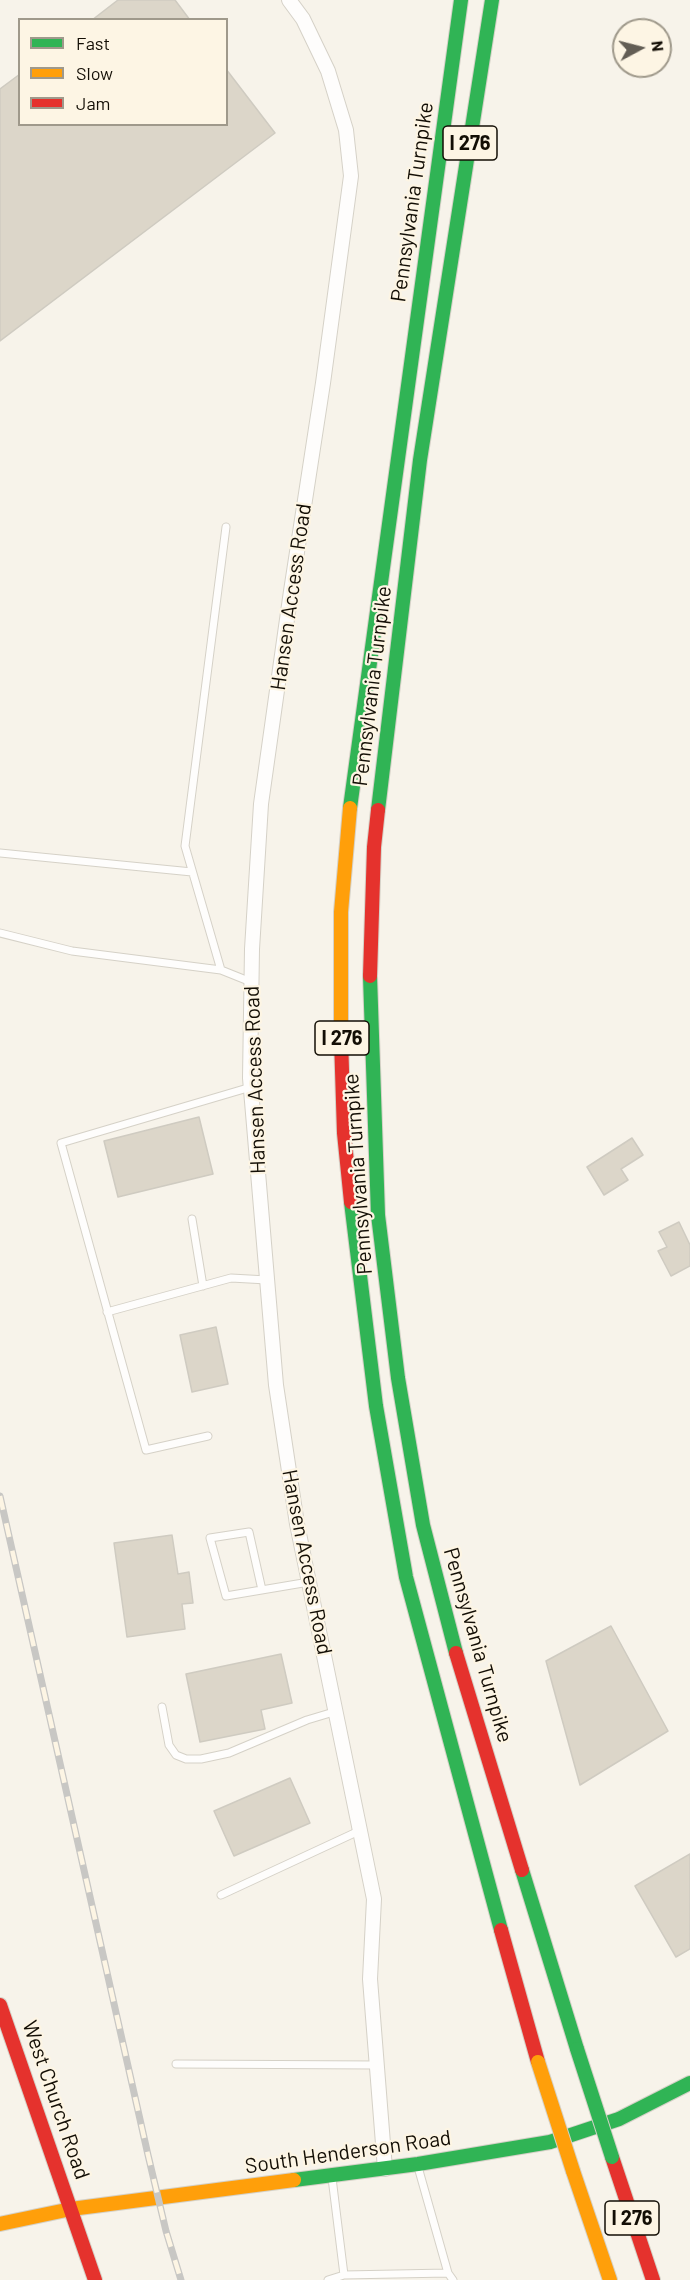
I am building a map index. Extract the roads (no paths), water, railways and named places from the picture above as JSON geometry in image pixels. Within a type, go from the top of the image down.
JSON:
[{"type":"main road","name":"Pennsylvania Turnpike","points":[[461,0],[349,813],[341,912],[340,999],[344,1133],[356,1251],[376,1406],[406,1577],[537,2062],[610,2280]]},
{"type":"main road","name":"Pennsylvania Turnpike","points":[[492,0],[420,460],[374,847],[369,953],[372,1086],[381,1238],[398,1378],[423,1525],[458,1661],[577,2049],[652,2280]]},
{"type":"main road","points":[[480,80],[501,0]]},
{"type":"main road","name":"West Church Road","points":[[0,2005],[95,2280]]},
{"type":"main road","name":"South Henderson Road","points":[[0,2224],[71,2209],[385,2169],[511,2150],[585,2131],[652,2104],[690,2083]]},
{"type":"street","name":"Hansen Access Road","points":[[290,0],[303,20],[328,71],[346,130],[351,176],[261,804],[251,982],[251,1087],[276,1385],[297,1524],[374,1899],[370,1979],[385,2169]]},
{"type":"lane","points":[[221,970],[185,846],[226,527]]},
{"type":"lane","points":[[0,853],[192,872]]},
{"type":"lane","points":[[0,933],[72,951],[221,970],[251,982]]},
{"type":"lane","points":[[208,1436],[146,1450],[61,1143],[251,1087]]},
{"type":"lane","points":[[192,1220],[203,1286]]},
{"type":"lane","points":[[107,1312],[231,1278],[267,1280]]},
{"type":"lane","points":[[262,1590],[249,1532],[210,1538],[226,1596],[262,1590],[309,1582]]},
{"type":"lane","points":[[162,1707],[169,1745],[176,1755],[186,1759],[201,1759],[229,1753],[307,1720],[337,1711]]},
{"type":"lane","points":[[221,1895],[361,1830]]},
{"type":"lane","points":[[176,2064],[377,2065]]},
{"type":"lane","points":[[418,2164],[448,2273],[453,2280]]},
{"type":"lane","points":[[331,2175],[344,2276]]},
{"type":"lane","points":[[328,2280],[344,2276],[448,2273]]},
{"type":"railway","points":[[0,1496],[148,2155],[166,2231],[181,2280]]}]
